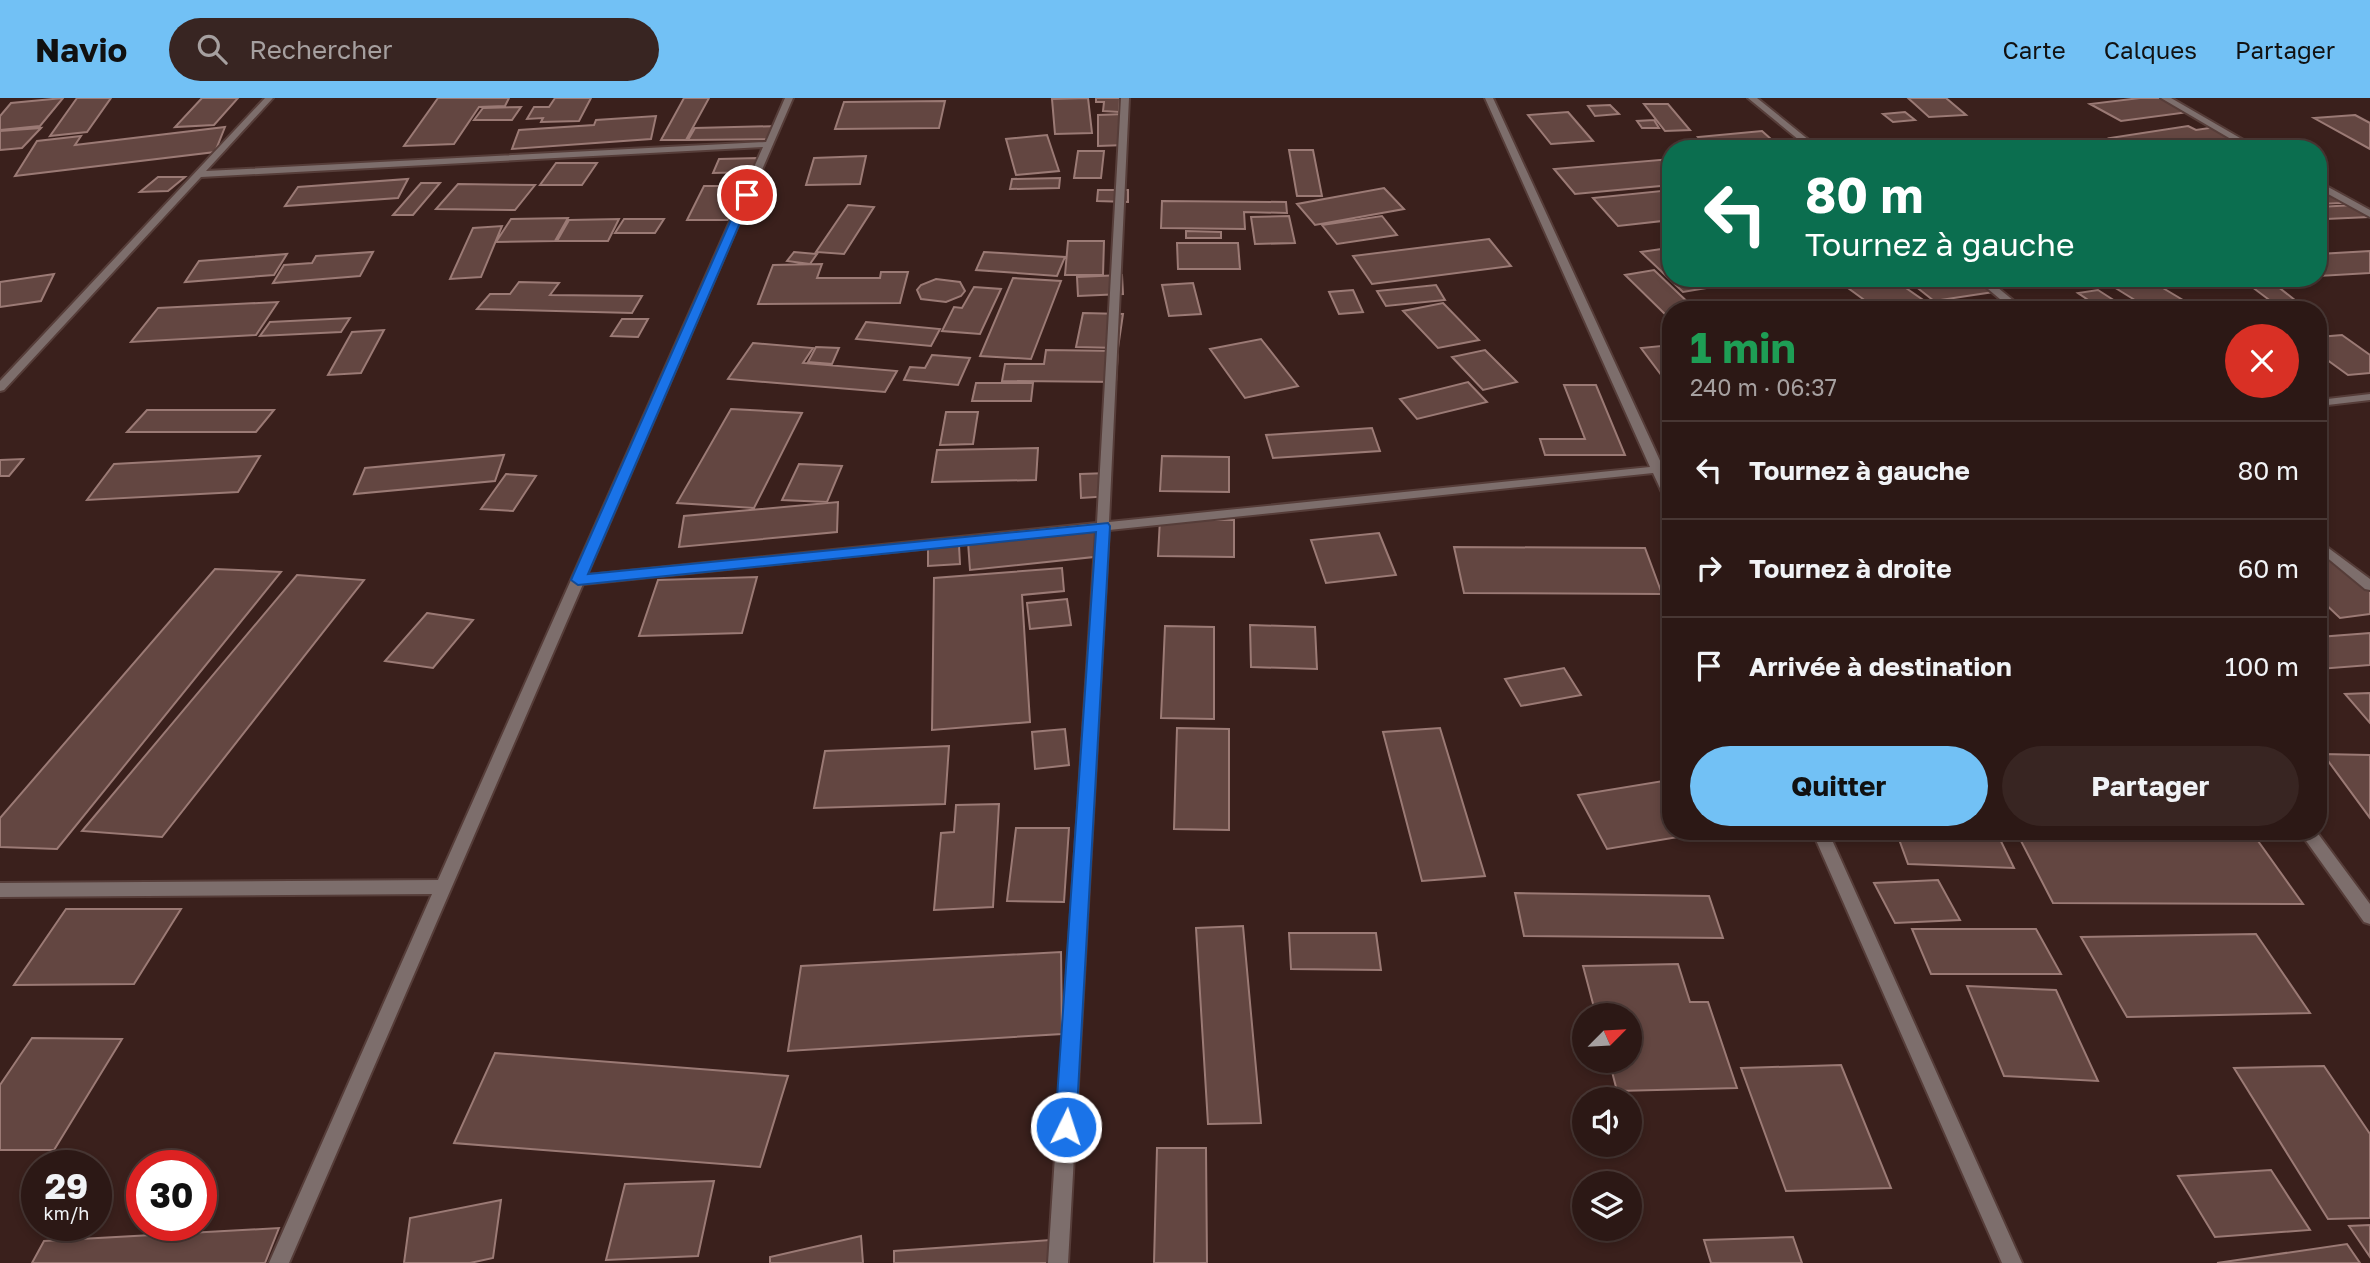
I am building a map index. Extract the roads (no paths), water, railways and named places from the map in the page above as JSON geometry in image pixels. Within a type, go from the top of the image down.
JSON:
[{"type":"street","points":[[0,388],[269,98]]},
{"type":"street","points":[[279,1263],[789,98]]},
{"type":"street","points":[[1058,1263],[1103,526],[1125,98]]},
{"type":"street","points":[[1489,98],[1662,463]]},
{"type":"street","points":[[1752,98],[1805,140]]},
{"type":"street","points":[[2165,98],[2239,140]]},
{"type":"street","points":[[199,174],[769,144]]},
{"type":"street","points":[[2327,190],[2370,214]]},
{"type":"street","points":[[1991,287],[2009,301]]},
{"type":"street","points":[[2327,401],[2370,397]]},
{"type":"street","points":[[578,580],[1662,469]]},
{"type":"street","points":[[2327,551],[2370,586]]},
{"type":"street","points":[[1823,840],[2012,1263]]},
{"type":"street","points":[[2314,840],[2370,917]]},
{"type":"street","points":[[0,890],[444,887]]}]
